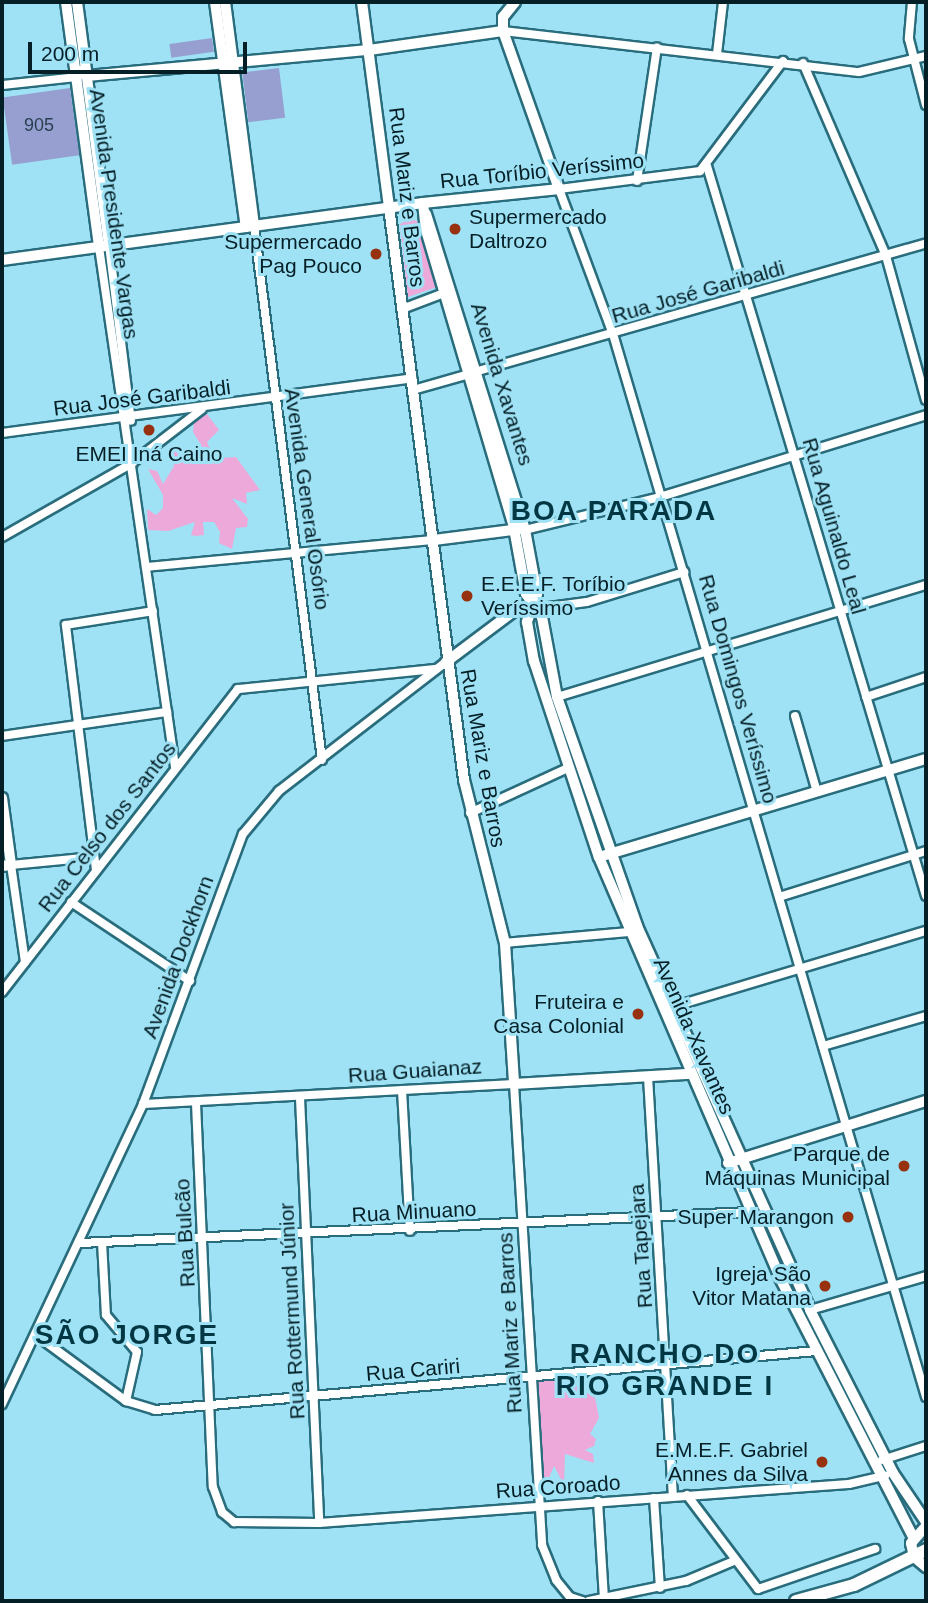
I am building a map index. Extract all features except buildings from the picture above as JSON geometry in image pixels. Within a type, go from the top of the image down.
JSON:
[{"type":"main road","name":"Avenida General Osório","points":[[215,2],[228,63],[250,226]]},
{"type":"main road","name":"Avenida General Osório","points":[[225,2],[228,63]]},
{"type":"main road","name":"Rua Mariz e Barros","points":[[362,2],[389,207]]},
{"type":"main road","name":"Rua Toríbio Veríssimo","points":[[2,260],[389,207],[425,209]]},
{"type":"main road","name":"Avenida Xavantes","points":[[425,209],[444,293],[473,372]]},
{"type":"main road","name":"Avenida Xavantes","points":[[425,209],[520,529],[533,609],[542,617],[557,697],[628,932],[728,1163],[816,1351],[889,1475],[926,1524],[913,1537]]},
{"type":"main road","points":[[527,622],[533,609]]},
{"type":"main road","name":"Avenida Xavantes","points":[[527,622],[540,685],[568,768],[604,856],[881,1461]]},
{"type":"main road","name":"Avenida Xavantes","points":[[889,1475],[913,1537],[914,1557]]},
{"type":"main road","points":[[796,1601],[854,1584],[926,1550]]},
{"type":"main road","points":[[914,1557],[926,1567]]},
{"type":"street","name":"Avenida Presidente Vargas","points":[[66,2],[82,76]]},
{"type":"street","name":"Avenida Presidente Vargas","points":[[77,2],[82,76],[104,246],[122,418],[132,463],[175,767]]},
{"type":"street","points":[[503,31],[503,17],[515,2]]},
{"type":"street","points":[[717,54],[723,2]]},
{"type":"street","points":[[912,2],[912,60],[926,106]]},
{"type":"street","points":[[2,85],[369,50],[503,31],[874,71],[926,55]]},
{"type":"street","name":"Rua Domingos Veríssimo","points":[[503,31],[613,334],[926,1397]]},
{"type":"street","points":[[637,181],[657,47]]},
{"type":"street","points":[[707,166],[783,61]]},
{"type":"street","points":[[803,63],[886,256],[926,400]]},
{"type":"street","name":"Rua Toríbio Veríssimo","points":[[425,209],[559,189],[637,181],[707,166]]},
{"type":"street","name":"Rua Aguinaldo Leal","points":[[707,166],[926,896]]},
{"type":"street","name":"Rua Mariz e Barros","points":[[389,207],[434,540],[446,662],[470,813],[505,943],[524,1224],[538,1505],[546,1566],[570,1597],[582,1601]]},
{"type":"street","name":"Avenida General Osório","points":[[250,226],[322,760]]},
{"type":"street","name":"Rua José Garibaldi","points":[[413,390],[926,243]]},
{"type":"street","name":"Avenida Presidente Vargas","points":[[104,246],[132,417],[127,431]]},
{"type":"street","points":[[402,309],[444,293]]},
{"type":"street","name":"Rua José Garibaldi","points":[[2,433],[274,400],[412,378]]},
{"type":"street","points":[[2,537],[132,463],[202,408]]},
{"type":"street","points":[[146,567],[434,540],[520,529],[660,496],[926,415]]},
{"type":"street","points":[[533,609],[587,602],[684,572]]},
{"type":"street","points":[[557,697],[926,585]]},
{"type":"street","name":"Avenida Dockhorn","points":[[2,1404],[80,1243],[143,1104],[243,834],[279,791],[436,669],[506,616],[533,609]]},
{"type":"street","points":[[96,870],[66,625],[70,621],[153,611]]},
{"type":"street","points":[[506,616],[527,622]]},
{"type":"street","points":[[312,679],[436,669]]},
{"type":"street","points":[[866,697],[926,677]]},
{"type":"street","name":"Rua Celso dos Santos","points":[[2,992],[175,767],[244,686],[312,679]]},
{"type":"street","points":[[2,736],[167,712]]},
{"type":"street","points":[[795,716],[817,792]]},
{"type":"street","points":[[604,856],[926,760]]},
{"type":"street","points":[[470,813],[568,768]]},
{"type":"street","points":[[2,798],[6,866],[25,962]]},
{"type":"street","points":[[779,897],[926,850]]},
{"type":"street","points":[[6,866],[94,857]]},
{"type":"street","points":[[71,902],[190,981]]},
{"type":"street","points":[[672,1007],[926,931]]},
{"type":"street","points":[[505,943],[628,932]]},
{"type":"street","points":[[823,1046],[926,1016]]},
{"type":"street","name":"Rua Guaianaz","points":[[143,1104],[300,1098],[690,1074]]},
{"type":"street","name":"Rua Tapejara","points":[[648,1077],[668,1364],[673,1496]]},
{"type":"street","points":[[402,1090],[410,1231]]},
{"type":"street","name":"Rua Rottermund Júnior","points":[[300,1098],[319,1523]]},
{"type":"street","points":[[728,1163],[926,1101]]},
{"type":"street","name":"Rua Bulcão","points":[[196,1102],[213,1487],[222,1511],[234,1522]]},
{"type":"street","name":"Rua Minuano","points":[[80,1243],[410,1231],[750,1212]]},
{"type":"street","points":[[102,1242],[106,1315],[137,1352],[126,1401]]},
{"type":"street","points":[[810,1310],[926,1276]]},
{"type":"street","name":"Rua Cariri","points":[[36,1335],[126,1401],[155,1410],[816,1351]]},
{"type":"street","points":[[881,1461],[926,1446]]},
{"type":"street","name":"Rua Coroado","points":[[234,1522],[319,1523],[538,1505],[849,1485],[889,1475]]},
{"type":"street","points":[[687,1495],[758,1589],[765,1590],[875,1549]]},
{"type":"street","points":[[654,1497],[660,1588]]},
{"type":"street","points":[[598,1501],[604,1599]]},
{"type":"street","points":[[589,1601],[660,1588],[736,1560]]},
{"type":"shaded area","points":[[412,219],[418,222],[437,287],[408,297],[400,224]]},
{"type":"shaded area","points":[[207,414],[219,430],[207,442],[211,451],[222,458],[236,457],[260,490],[246,493],[247,504],[232,498],[248,519],[247,527],[236,528],[232,549],[219,543],[220,532],[214,522],[203,522],[204,535],[196,536],[191,535],[195,522],[168,531],[148,530],[147,509],[156,515],[163,508],[163,495],[148,469],[157,471],[163,484],[174,466],[170,444],[181,458],[206,453],[193,432],[194,422]]},
{"type":"shaded area","points":[[574,1376],[580,1389],[595,1397],[599,1418],[590,1434],[596,1439],[594,1446],[585,1450],[593,1454],[594,1463],[565,1454],[564,1485],[554,1466],[549,1478],[544,1477],[535,1386],[538,1380]]},
{"type":"place","name":"Supermercado Daltrozo","points":[[455,229]]},
{"type":"place","name":"Supermercado Pag Pouco","points":[[376,254]]},
{"type":"place","name":"EMEI Iná Caino","points":[[149,430]]},
{"type":"place","name":"E.E.E.F. Toríbio Veríssimo","points":[[467,596]]},
{"type":"place","name":"Fruteira e Casa Colonial","points":[[638,1014]]},
{"type":"place","name":"Parque de Máquinas Municipal","points":[[904,1166]]},
{"type":"place","name":"Super Marangon","points":[[848,1217]]},
{"type":"place","name":"Igreja São Vitor Matana","points":[[825,1286]]},
{"type":"place","name":"E.M.E.F. Gabriel Annes da Silva","points":[[822,1462]]},
{"type":"district","name":"BOA PARADA","points":[[614,511]]},
{"type":"district","name":"SÃO JORGE","points":[[127,1335]]},
{"type":"district","name":"RANCHO DO RIO GRANDE I","points":[[665,1370]]}]
